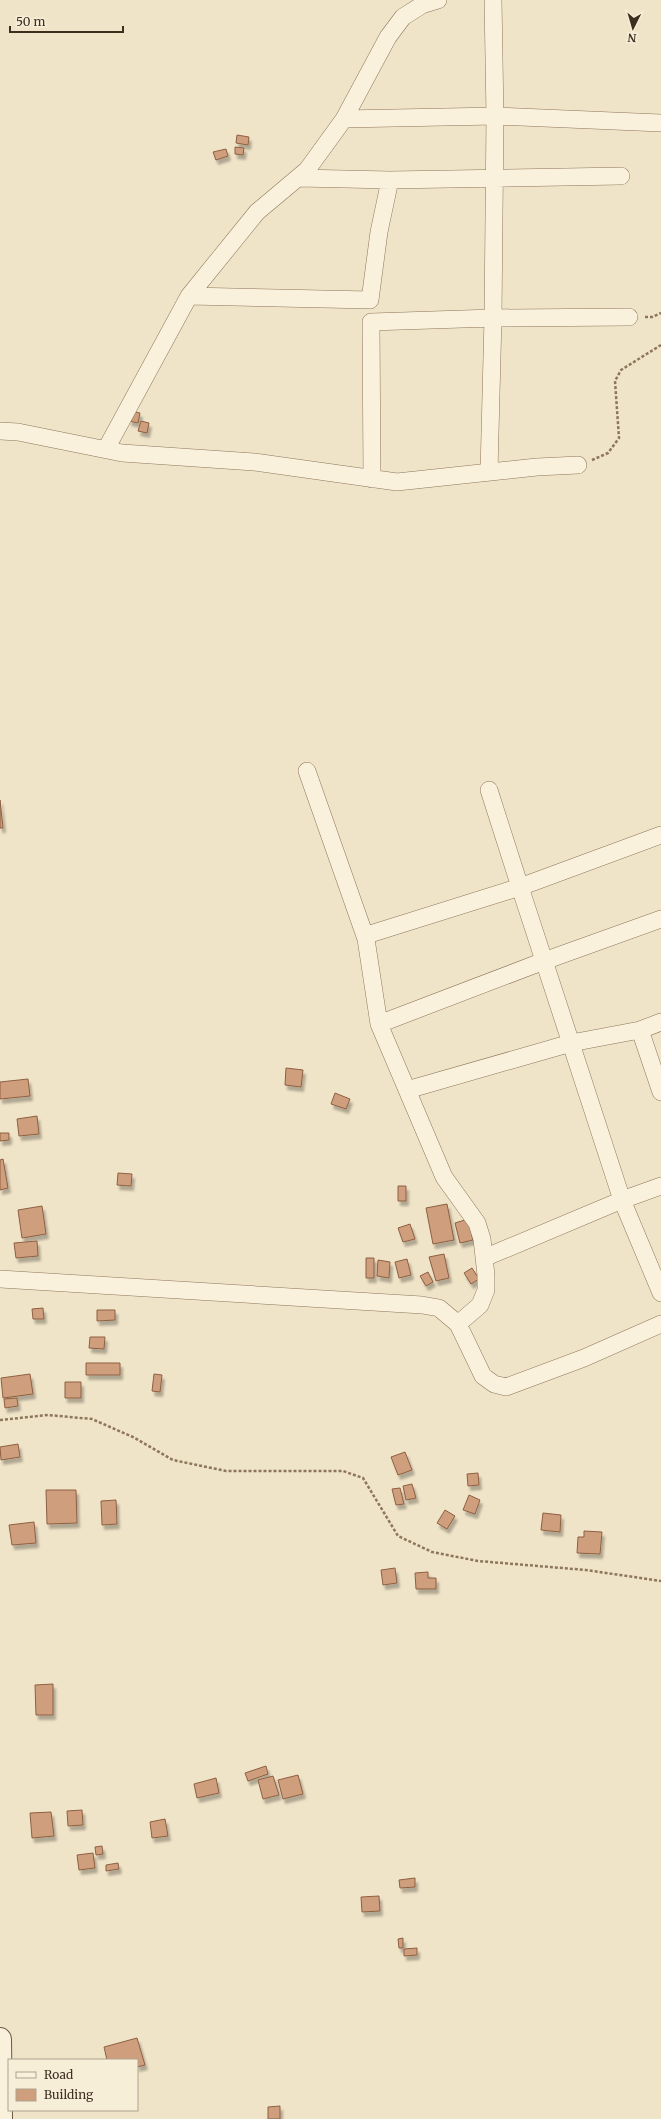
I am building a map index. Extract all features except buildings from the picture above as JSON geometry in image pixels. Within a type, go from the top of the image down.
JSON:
[{"type":"main road","points":[[0,2039],[1,2119]]},
{"type":"street","points":[[106,449],[189,296],[257,212],[307,170],[344,119],[388,37],[403,17],[422,5],[438,0]]},
{"type":"street","points":[[489,472],[493,318],[495,116],[493,0]]},
{"type":"street","points":[[344,119],[495,116],[661,123]]},
{"type":"street","points":[[299,178],[390,180],[596,175],[621,176]]},
{"type":"street","points":[[372,479],[370,300],[379,232],[390,180]]},
{"type":"street","points":[[189,296],[370,300]]},
{"type":"street","points":[[371,322],[493,318],[629,317]]},
{"type":"street","points":[[0,431],[18,432],[122,453],[254,462],[397,482],[489,472],[578,465]]},
{"type":"street","points":[[307,771],[366,939],[379,1024],[444,1177],[477,1223],[484,1258],[486,1290],[480,1305],[458,1324]]},
{"type":"street","points":[[489,790],[622,1200],[661,1293]]},
{"type":"street","points":[[366,939],[370,934],[520,887],[661,835]]},
{"type":"street","points":[[379,1024],[544,961],[661,920]]},
{"type":"street","points":[[407,1090],[571,1043],[640,1030],[661,1022]]},
{"type":"street","points":[[640,1030],[661,1092]]},
{"type":"street","points":[[484,1258],[622,1200],[661,1186]]},
{"type":"street","points":[[0,1279],[422,1304],[439,1308],[458,1324],[484,1376],[494,1384],[506,1387],[584,1358],[661,1324]]},
{"type":"path","points":[[578,465],[608,453],[616,445],[619,438],[615,381],[621,370],[661,345]]},
{"type":"path","points":[[0,1420],[48,1415],[92,1419],[133,1437],[173,1460],[226,1471],[343,1471],[363,1478],[398,1536],[432,1552],[478,1561],[586,1570],[661,1581]]}]
